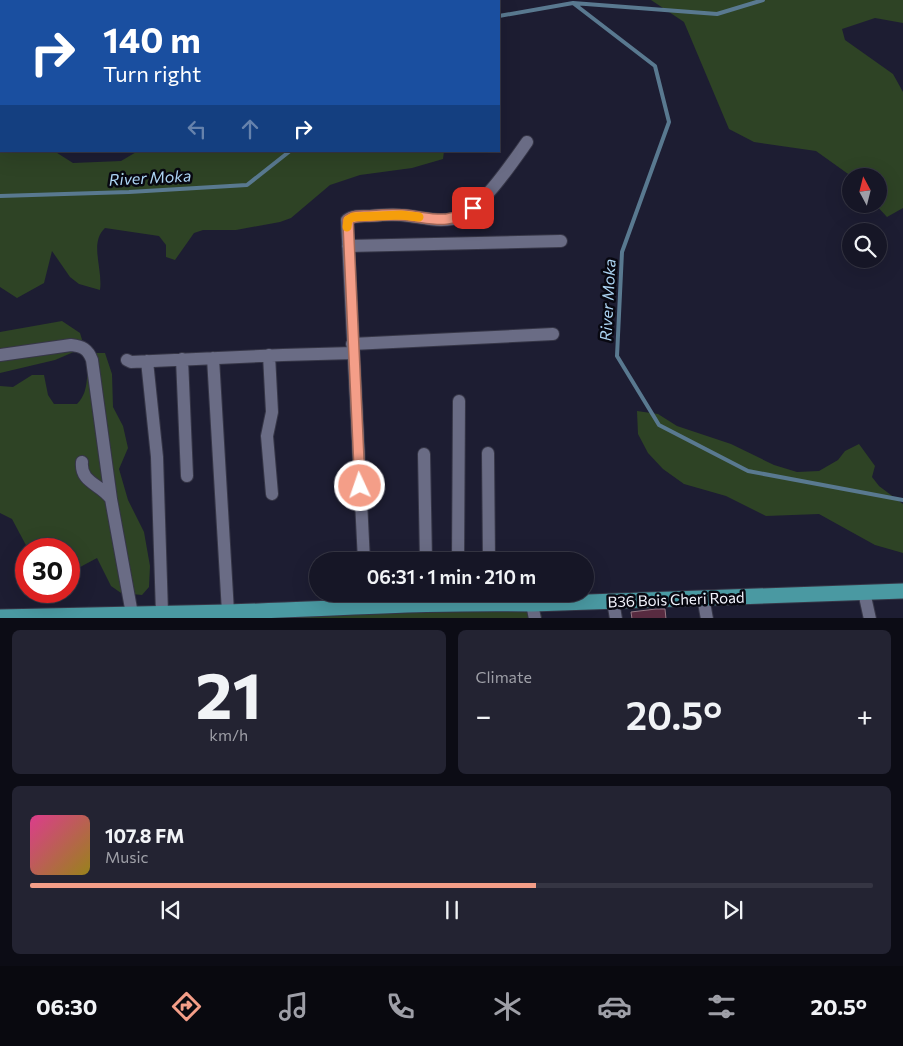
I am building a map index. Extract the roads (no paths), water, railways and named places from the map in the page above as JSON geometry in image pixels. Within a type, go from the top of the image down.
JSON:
[{"type":"main road","name":"B36 Bois Cheri Road","points":[[500,602],[533,611],[613,601],[903,591]]},
{"type":"main road","name":"B36 Bois Cheri Road","points":[[0,617],[71,617],[228,612],[343,602]]},
{"type":"street","points":[[363,552],[347,222],[351,217],[401,215],[444,220],[455,219],[480,202],[513,163],[527,142]]},
{"type":"street","points":[[348,246],[561,241]]},
{"type":"street","points":[[127,360],[131,362],[148,362],[269,355],[553,334]]},
{"type":"street","points":[[0,355],[71,345],[81,346],[89,353],[92,360],[111,499],[132,614]]},
{"type":"street","points":[[269,355],[272,416],[267,436],[272,494]]},
{"type":"street","points":[[213,358],[228,612]]},
{"type":"street","points":[[182,359],[187,476]]},
{"type":"street","points":[[148,362],[157,458],[162,613]]},
{"type":"street","points":[[458,552],[459,401]]},
{"type":"street","points":[[424,454],[426,552]]},
{"type":"street","points":[[488,454],[489,552]]},
{"type":"street","points":[[82,462],[81,469],[84,476],[108,494],[111,499]]},
{"type":"street","points":[[864,592],[870,618]]},
{"type":"street","points":[[703,597],[707,618]]},
{"type":"street","points":[[613,601],[616,618]]},
{"type":"waterway","points":[[573,3],[717,14],[763,0]]},
{"type":"waterway","name":"River Moka","points":[[500,16],[573,3],[655,66],[669,122],[622,252],[617,356],[659,425],[748,471],[903,500]]},
{"type":"waterway","name":"River Moka","points":[[0,196],[129,192],[247,185],[289,152]]}]
